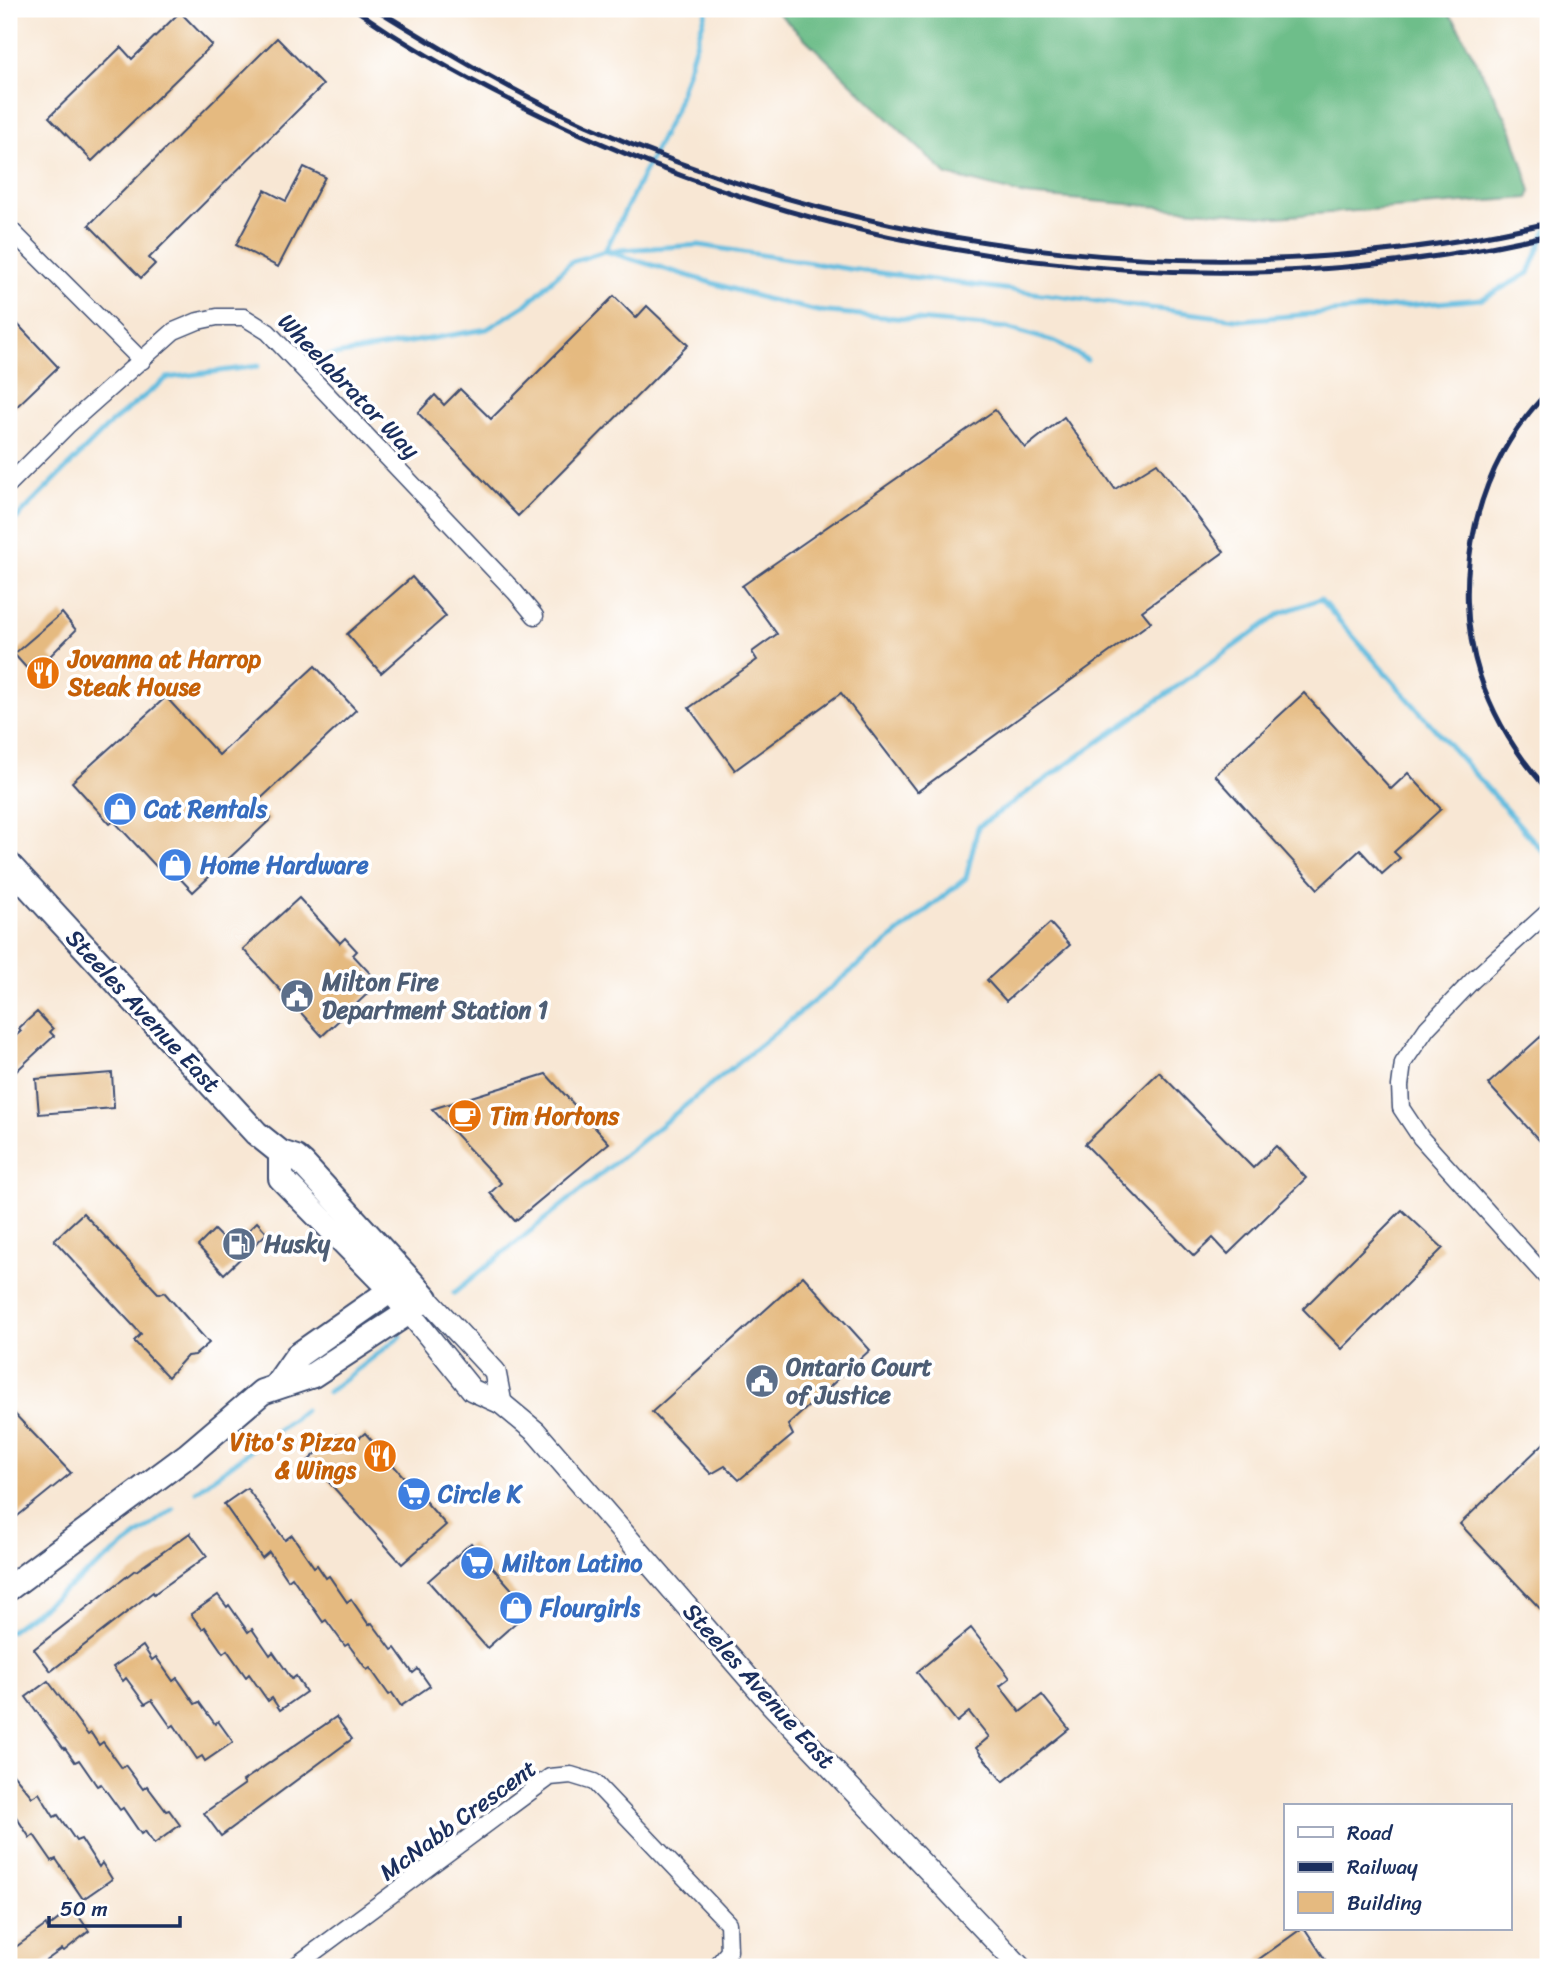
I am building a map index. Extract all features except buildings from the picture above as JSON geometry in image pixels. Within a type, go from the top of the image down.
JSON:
[{"type":"main road","name":"Steeles Avenue East","points":[[9,865],[256,1133],[281,1153],[281,1178],[495,1372],[500,1403],[536,1432],[771,1704],[1020,1967]]},
{"type":"main road","points":[[276,1386],[297,1356],[400,1284]]},
{"type":"main road","points":[[9,1588],[188,1455],[262,1392],[313,1375],[418,1305]]},
{"type":"street","points":[[9,228],[142,360]]},
{"type":"street","name":"Wheelabrator Way","points":[[9,484],[67,426],[174,331],[217,317],[244,317],[257,323],[278,342],[535,616]]},
{"type":"street","points":[[1548,912],[1473,980],[1427,1028],[1403,1063],[1399,1086],[1401,1108],[1421,1138],[1548,1279]]},
{"type":"street","name":"McNabb Crescent","points":[[294,1967],[550,1777],[571,1775],[594,1782],[728,1923],[729,1951],[716,1967]]},
{"type":"green space","points":[[774,9],[1444,9],[1455,21],[1511,128],[1531,191],[1528,198],[1275,217],[1025,195],[947,175]]},
{"type":"waterway","points":[[707,9],[675,110],[605,251],[699,245],[849,269],[1243,320],[1482,299],[1529,273],[1548,227]]},
{"type":"waterway","points":[[323,357],[487,329],[527,304],[571,262],[605,251],[766,299],[817,311],[1007,328],[1056,342],[1087,360]]},
{"type":"waterway","points":[[9,526],[111,423],[167,378],[258,366]]},
{"type":"waterway","points":[[454,1293],[966,878],[978,827],[1281,613],[1320,599],[1548,857]]},
{"type":"waterway","points":[[328,1392],[401,1336]]},
{"type":"waterway","points":[[196,1491],[305,1410]]},
{"type":"waterway","points":[[9,1632],[173,1509]]},
{"type":"railway","points":[[355,9],[445,66],[492,91],[658,167],[781,208],[906,240],[1034,261],[1163,271],[1292,270],[1421,258],[1548,235]]},
{"type":"railway","points":[[376,9],[479,70],[586,125],[700,170],[818,207],[938,234],[1059,252],[1182,260],[1304,258],[1427,245],[1548,223]]},
{"type":"railway","points":[[1548,392],[1523,421],[1503,453],[1487,488],[1475,525],[1467,601],[1471,639],[1480,676],[1492,707],[1508,737],[1548,790]]},
{"type":"place","name":"Jovanna at Harrop Steak House","points":[[43,673]]},
{"type":"place","name":"Cat Rentals","points":[[120,809]]},
{"type":"place","name":"Home Hardware","points":[[175,865]]},
{"type":"place","name":"Milton Fire Department Station 1","points":[[297,996]]},
{"type":"place","name":"Tim Hortons","points":[[465,1116]]},
{"type":"place","name":"Husky","points":[[239,1244]]},
{"type":"place","name":"Ontario Court of Justice","points":[[762,1381]]},
{"type":"place","name":"Vito's Pizza & Wings","points":[[380,1456]]},
{"type":"place","name":"Circle K","points":[[414,1494]]},
{"type":"place","name":"Milton Latino","points":[[477,1563]]},
{"type":"place","name":"Flourgirls","points":[[516,1608]]}]
